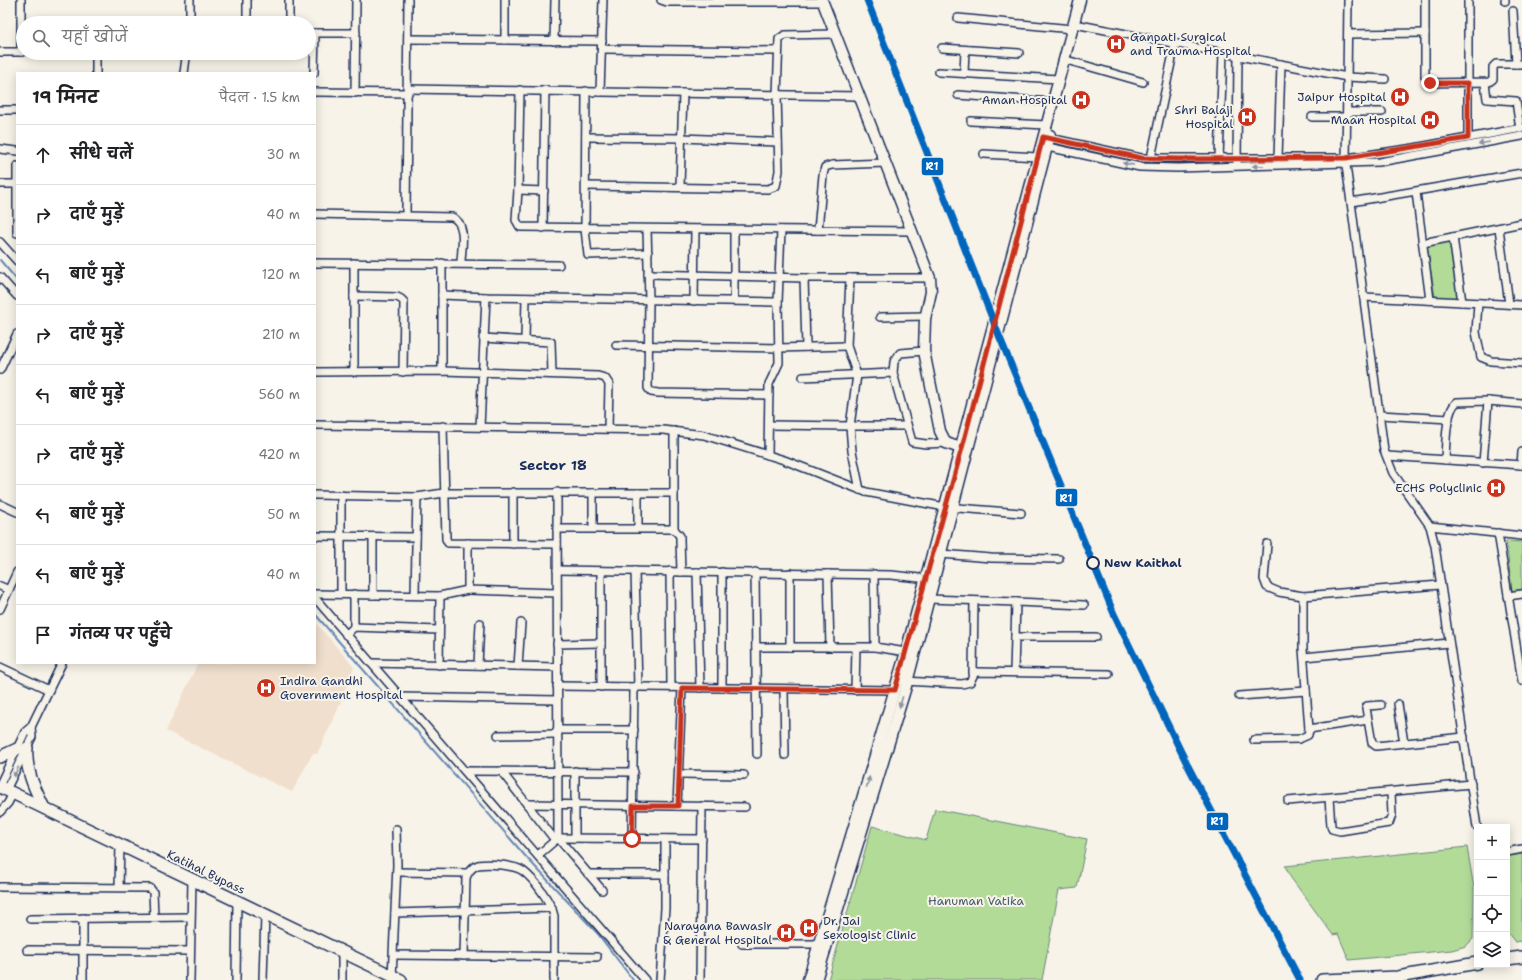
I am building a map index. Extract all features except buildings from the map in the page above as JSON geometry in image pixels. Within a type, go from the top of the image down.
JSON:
[{"type":"main road","points":[[816,980],[900,684],[906,652],[929,579],[965,450],[1045,142],[1070,61],[1080,0]]},
{"type":"main road","points":[[965,450],[1037,157],[1045,142],[1046,125],[1058,79],[1087,0]]},
{"type":"main road","points":[[823,1],[930,278],[931,292],[925,316],[924,351],[940,431],[946,443],[965,450]]},
{"type":"main road","points":[[808,980],[928,599],[929,579],[941,554],[949,507]]},
{"type":"main road","points":[[0,758],[22,749],[29,774],[44,808]]},
{"type":"main road","name":"Katihal Bypass","points":[[5,789],[395,978]]},
{"type":"main road","points":[[1510,959],[1522,957]]},
{"type":"main road","points":[[1322,980],[1398,977],[1474,964]]},
{"type":"street","points":[[21,0],[21,16]]},
{"type":"street","points":[[190,0],[190,16]]},
{"type":"street","points":[[247,0],[247,16]]},
{"type":"street","points":[[289,0],[289,16]]},
{"type":"street","points":[[355,93],[356,0]]},
{"type":"street","points":[[406,215],[408,0]]},
{"type":"street","points":[[505,40],[506,0]]},
{"type":"street","points":[[554,41],[555,0]]},
{"type":"street","points":[[600,92],[603,0]]},
{"type":"street","points":[[661,0],[667,2],[823,1]]},
{"type":"street","points":[[1348,0],[1346,161],[1386,456],[1393,473],[1430,526],[1477,824]]},
{"type":"street","points":[[1425,0],[1425,76],[1427,83],[1492,82],[1496,64],[1519,64],[1513,11]]},
{"type":"street","points":[[1468,0],[1468,138]]},
{"type":"street","points":[[958,18],[1076,27],[1175,44],[1347,77],[1385,79]]},
{"type":"street","points":[[316,33],[356,33]]},
{"type":"street","points":[[1348,34],[1425,33]]},
{"type":"street","points":[[586,186],[773,188],[778,182],[777,95],[779,39],[785,35],[836,34]]},
{"type":"street","points":[[408,39],[602,41]]},
{"type":"street","points":[[1151,158],[1175,44]]},
{"type":"street","points":[[942,48],[1019,53]]},
{"type":"street","points":[[602,50],[778,51]]},
{"type":"street","points":[[964,73],[965,50]]},
{"type":"street","points":[[0,52],[16,52]]},
{"type":"street","points":[[1219,158],[1223,53]]},
{"type":"street","points":[[1237,167],[1238,56]]},
{"type":"street","points":[[96,60],[96,72]]},
{"type":"street","points":[[184,72],[185,60]]},
{"type":"street","points":[[313,60],[314,72]]},
{"type":"street","points":[[1070,61],[1143,82]]},
{"type":"street","points":[[1278,158],[1281,64]]},
{"type":"street","points":[[939,72],[1058,79]]},
{"type":"street","points":[[1485,83],[1487,99],[1516,101],[1521,131]]},
{"type":"street","points":[[520,90],[517,225],[520,228],[913,231]]},
{"type":"street","points":[[316,92],[355,93],[545,90],[860,96]]},
{"type":"street","points":[[543,228],[545,90]]},
{"type":"street","points":[[586,91],[585,229],[588,255],[648,253]]},
{"type":"street","points":[[680,186],[683,93]]},
{"type":"street","points":[[958,95],[1052,102]]},
{"type":"street","points":[[0,110],[16,110]]},
{"type":"street","points":[[1312,117],[1382,112]]},
{"type":"street","points":[[971,121],[1046,125]]},
{"type":"street","points":[[1045,142],[1151,158],[1278,158],[1346,161],[1468,138],[1521,131]]},
{"type":"street","points":[[1045,142],[1140,167],[1237,167],[1410,158],[1521,131]]},
{"type":"street","points":[[586,137],[682,138],[778,142]]},
{"type":"street","points":[[0,149],[16,151]]},
{"type":"street","points":[[984,154],[1037,157]]},
{"type":"street","points":[[818,230],[823,175],[825,168],[832,165],[886,163]]},
{"type":"street","points":[[1351,202],[1522,173]]},
{"type":"street","points":[[0,184],[16,184]]},
{"type":"street","points":[[518,190],[544,190]]},
{"type":"street","points":[[1416,192],[1430,300]]},
{"type":"street","points":[[316,214],[452,217],[457,219],[461,227],[461,263]]},
{"type":"street","points":[[1423,243],[1522,223]]},
{"type":"street","points":[[1499,228],[1509,304]]},
{"type":"street","points":[[647,229],[649,300],[648,388],[651,392],[769,395]]},
{"type":"street","points":[[694,301],[695,230]]},
{"type":"street","points":[[734,230],[734,302]]},
{"type":"street","points":[[768,455],[769,395],[771,378],[779,363],[778,302],[781,230]]},
{"type":"street","points":[[1453,237],[1462,302]]},
{"type":"street","points":[[0,242],[16,260]]},
{"type":"street","points":[[316,263],[559,265]]},
{"type":"street","points":[[354,263],[354,372]]},
{"type":"street","points":[[442,263],[442,371]]},
{"type":"street","points":[[648,274],[804,278],[930,278]]},
{"type":"street","points":[[0,277],[16,295]]},
{"type":"street","points":[[804,278],[806,347]]},
{"type":"street","points":[[850,278],[847,346],[857,375],[850,426],[852,451],[860,490]]},
{"type":"street","points":[[442,295],[526,298],[778,302]]},
{"type":"street","points":[[354,296],[397,297],[404,302],[403,372]]},
{"type":"street","points":[[480,427],[486,297]]},
{"type":"street","points":[[1364,297],[1522,305]]},
{"type":"street","points":[[525,340],[526,298]]},
{"type":"street","points":[[1478,303],[1476,332],[1481,357],[1491,361],[1522,363]]},
{"type":"street","points":[[880,317],[925,316]]},
{"type":"street","points":[[0,370],[16,336]]},
{"type":"street","points":[[483,338],[551,342],[552,374]]},
{"type":"street","points":[[616,345],[649,344],[779,348],[847,346]]},
{"type":"street","points":[[924,351],[900,353],[894,362],[893,373],[912,442],[917,444],[946,443]]},
{"type":"street","points":[[316,372],[442,371],[598,376],[605,378],[609,384],[608,429]]},
{"type":"street","points":[[803,377],[893,373]]},
{"type":"street","points":[[1445,460],[1448,419],[1453,405],[1457,402],[1488,401],[1522,404]]},
{"type":"street","points":[[1483,463],[1488,401]]},
{"type":"street","points":[[1380,415],[1448,419]]},
{"type":"street","points":[[316,425],[674,431],[704,435],[768,455],[860,490],[949,507],[1021,513]]},
{"type":"street","points":[[769,425],[907,426]]},
{"type":"street","points":[[443,426],[446,539],[448,543],[557,544]]},
{"type":"street","points":[[674,431],[674,529],[680,540],[681,572]]},
{"type":"street","points":[[1386,456],[1521,465],[1522,452]]},
{"type":"street","points":[[316,495],[417,497],[444,492],[674,493]]},
{"type":"street","points":[[513,492],[513,544]]},
{"type":"street","points":[[557,492],[557,839]]},
{"type":"street","points":[[593,493],[593,528]]},
{"type":"street","points":[[638,493],[638,528]]},
{"type":"street","points":[[341,495],[341,594]]},
{"type":"street","points":[[415,596],[417,497]]},
{"type":"street","points":[[0,504],[16,512]]},
{"type":"street","points":[[1430,526],[1522,536]]},
{"type":"street","points":[[557,529],[674,529]]},
{"type":"street","points":[[1498,533],[1508,596],[1519,644],[1522,681]]},
{"type":"street","points":[[316,536],[416,537]]},
{"type":"street","points":[[373,537],[373,595]]},
{"type":"street","points":[[468,543],[468,590]]},
{"type":"street","points":[[1267,544],[1264,579],[1267,587],[1278,592],[1303,596],[1440,585]]},
{"type":"street","points":[[941,554],[991,558],[1059,559]]},
{"type":"street","points":[[557,570],[874,574],[929,579]]},
{"type":"street","points":[[601,571],[601,687]]},
{"type":"street","points":[[632,839],[636,687],[635,571]]},
{"type":"street","points":[[670,571],[671,687]]},
{"type":"street","points":[[697,572],[700,688]]},
{"type":"street","points":[[722,572],[722,688]]},
{"type":"street","points":[[755,572],[757,754]]},
{"type":"street","points":[[790,573],[790,647]]},
{"type":"street","points":[[0,609],[16,574]]},
{"type":"street","points":[[828,574],[830,647]]},
{"type":"street","points":[[874,574],[875,647]]},
{"type":"street","points":[[0,586],[9,590]]},
{"type":"street","points":[[316,594],[440,596],[468,590],[557,593]]},
{"type":"street","points":[[346,635],[354,627],[354,594]]},
{"type":"street","points":[[1508,596],[1522,594]]},
{"type":"street","points":[[439,665],[440,596]]},
{"type":"street","points":[[1254,740],[1299,739],[1308,735],[1309,729],[1304,657],[1303,596]]},
{"type":"street","points":[[316,599],[646,980]]},
{"type":"street","points":[[928,599],[1084,605]]},
{"type":"street","points":[[557,686],[855,690],[900,684],[962,684],[970,682],[973,673],[974,601]]},
{"type":"street","points":[[1014,672],[1016,602]]},
{"type":"street","points":[[478,665],[480,623]]},
{"type":"street","points":[[518,666],[521,623]]},
{"type":"street","points":[[354,627],[440,630]]},
{"type":"street","points":[[1015,637],[1096,637]]},
{"type":"street","points":[[1304,657],[1449,642]]},
{"type":"street","points":[[557,644],[601,643]]},
{"type":"street","points":[[756,647],[875,647],[906,652]]},
{"type":"street","points":[[855,690],[856,647]]},
{"type":"street","points":[[371,663],[557,667]]},
{"type":"street","points":[[0,812],[8,803],[5,789],[22,749],[32,737],[31,727],[61,664]]},
{"type":"street","points":[[0,667],[48,690]]},
{"type":"street","points":[[973,673],[1014,672],[1109,674]]},
{"type":"street","points":[[678,806],[682,688]]},
{"type":"street","points":[[784,689],[785,755]]},
{"type":"street","points":[[1239,696],[1306,691]]},
{"type":"street","points":[[400,697],[557,700]]},
{"type":"street","points":[[1398,704],[1404,743]]},
{"type":"street","points":[[1381,705],[1366,707],[1372,743],[1376,746],[1464,737]]},
{"type":"street","points":[[1309,729],[1368,720]]},
{"type":"street","points":[[498,735],[634,730]]},
{"type":"street","points":[[465,771],[634,772]]},
{"type":"street","points":[[501,771],[527,804],[602,890]]},
{"type":"street","points":[[575,771],[575,838]]},
{"type":"street","points":[[679,774],[744,775]]},
{"type":"street","points":[[1288,801],[1471,784]]},
{"type":"street","points":[[1330,798],[1331,826],[1332,829],[1340,831],[1389,823],[1392,815],[1391,792]]},
{"type":"street","points":[[527,804],[745,807]]},
{"type":"street","points":[[700,980],[702,806]]},
{"type":"street","points":[[395,978],[394,955],[397,872],[396,829]]},
{"type":"street","points":[[538,855],[557,839],[702,839]]},
{"type":"street","points":[[660,980],[665,874],[665,839]]},
{"type":"street","points":[[119,887],[120,845]]},
{"type":"street","points":[[1510,851],[1522,849]]},
{"type":"street","points":[[397,872],[468,873],[478,865],[513,866],[519,868],[529,876],[552,908],[554,916],[554,980]]},
{"type":"street","points":[[464,956],[468,873]]},
{"type":"street","points":[[588,874],[665,874]]},
{"type":"street","points":[[190,980],[190,917],[192,879]]},
{"type":"street","points":[[0,887],[119,887],[152,889],[154,917]]},
{"type":"street","points":[[236,980],[237,901]]},
{"type":"street","points":[[395,913],[465,912],[552,908]]},
{"type":"street","points":[[263,980],[265,915]]},
{"type":"street","points":[[30,919],[190,917]]},
{"type":"street","points":[[82,980],[83,918]]},
{"type":"street","points":[[742,944],[819,944]]},
{"type":"street","points":[[27,950],[190,950]]},
{"type":"street","points":[[342,952],[342,980]]},
{"type":"street","points":[[394,955],[597,957]]},
{"type":"shaded area","name":"Indira Gandhi Government Hospital","points":[[316,623],[354,667],[338,709],[317,754],[313,753],[292,792],[166,731],[198,664],[316,664]]},
{"type":"green space","points":[[1450,241],[1459,298],[1435,297],[1427,246]]},
{"type":"green space","points":[[1506,541],[1522,542],[1522,589],[1512,591]]},
{"type":"green space","name":"Hanuman Vatika","points":[[935,809],[1087,839],[1077,888],[1059,890],[1042,980],[828,980],[872,826],[926,840]]},
{"type":"green space","points":[[1467,847],[1474,888],[1473,939],[1466,946],[1452,950],[1349,960],[1338,934],[1333,935],[1291,878],[1285,866]]},
{"type":"green space","points":[[1522,854],[1522,941],[1515,942],[1510,936],[1510,856]]},
{"type":"waterway","points":[[0,260],[16,279]]},
{"type":"waterway","points":[[316,615],[527,858],[598,934],[633,980]]},
{"type":"transit line","name":"R1","points":[[867,0],[998,333],[1114,614],[1187,764],[1300,980]]},
{"type":"place","name":"Ganpati Surgical and Trauma Hospital","points":[[1116,44]]},
{"type":"place","name":"Jaipur Hospital","points":[[1400,97]]},
{"type":"place","name":"Aman Hospital","points":[[1081,100]]},
{"type":"place","name":"Shri Balaji Hospital","points":[[1247,117]]},
{"type":"place","name":"Maan Hospital","points":[[1430,120]]},
{"type":"place","name":"ECHS Polyclinic","points":[[1496,488]]},
{"type":"place","name":"New Kaithal","points":[[1093,563]]},
{"type":"place","name":"Indira Gandhi Government Hospital","points":[[266,688]]},
{"type":"place","name":"Dr. Jai Sexologist Clinic","points":[[809,928]]},
{"type":"place","name":"Narayana Bawasir & General Hospital","points":[[786,933]]},
{"type":"district","name":"Sector 18","points":[[553,465]]},
{"type":"route","points":[[632,839],[633,806],[678,806],[682,688],[895,690],[962,448],[1000,296],[1043,137],[1141,158],[1178,159],[1346,158],[1468,138],[1468,83],[1430,83]]}]
